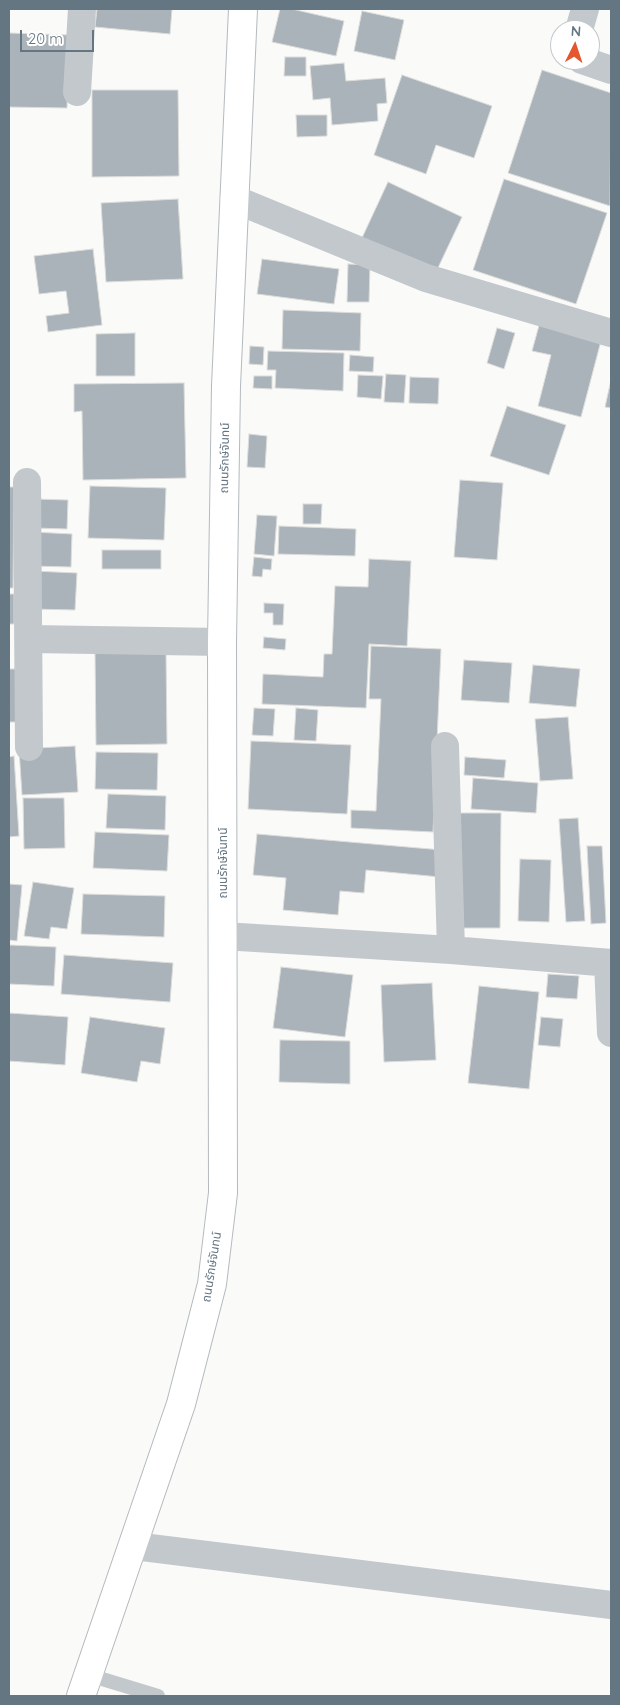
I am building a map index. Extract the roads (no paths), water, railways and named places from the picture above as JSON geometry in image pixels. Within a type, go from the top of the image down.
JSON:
[{"type":"main road","name":"ถนนรักษ์จันทน์","points":[[85,1686],[181,1404],[212,1284],[223,1193],[222,642],[226,386],[243,9]]},
{"type":"street","points":[[77,92],[82,9]]},
{"type":"street","points":[[234,199],[426,278],[611,333]]},
{"type":"street","points":[[27,482],[30,639],[29,747]]},
{"type":"street","points":[[30,639],[222,642]]},
{"type":"street","points":[[445,746],[451,950]]},
{"type":"street","points":[[223,936],[451,950],[610,963],[611,1033]]},
{"type":"street","points":[[134,1546],[611,1605]]},
{"type":"lane","points":[[85,1686],[158,1696]]}]
